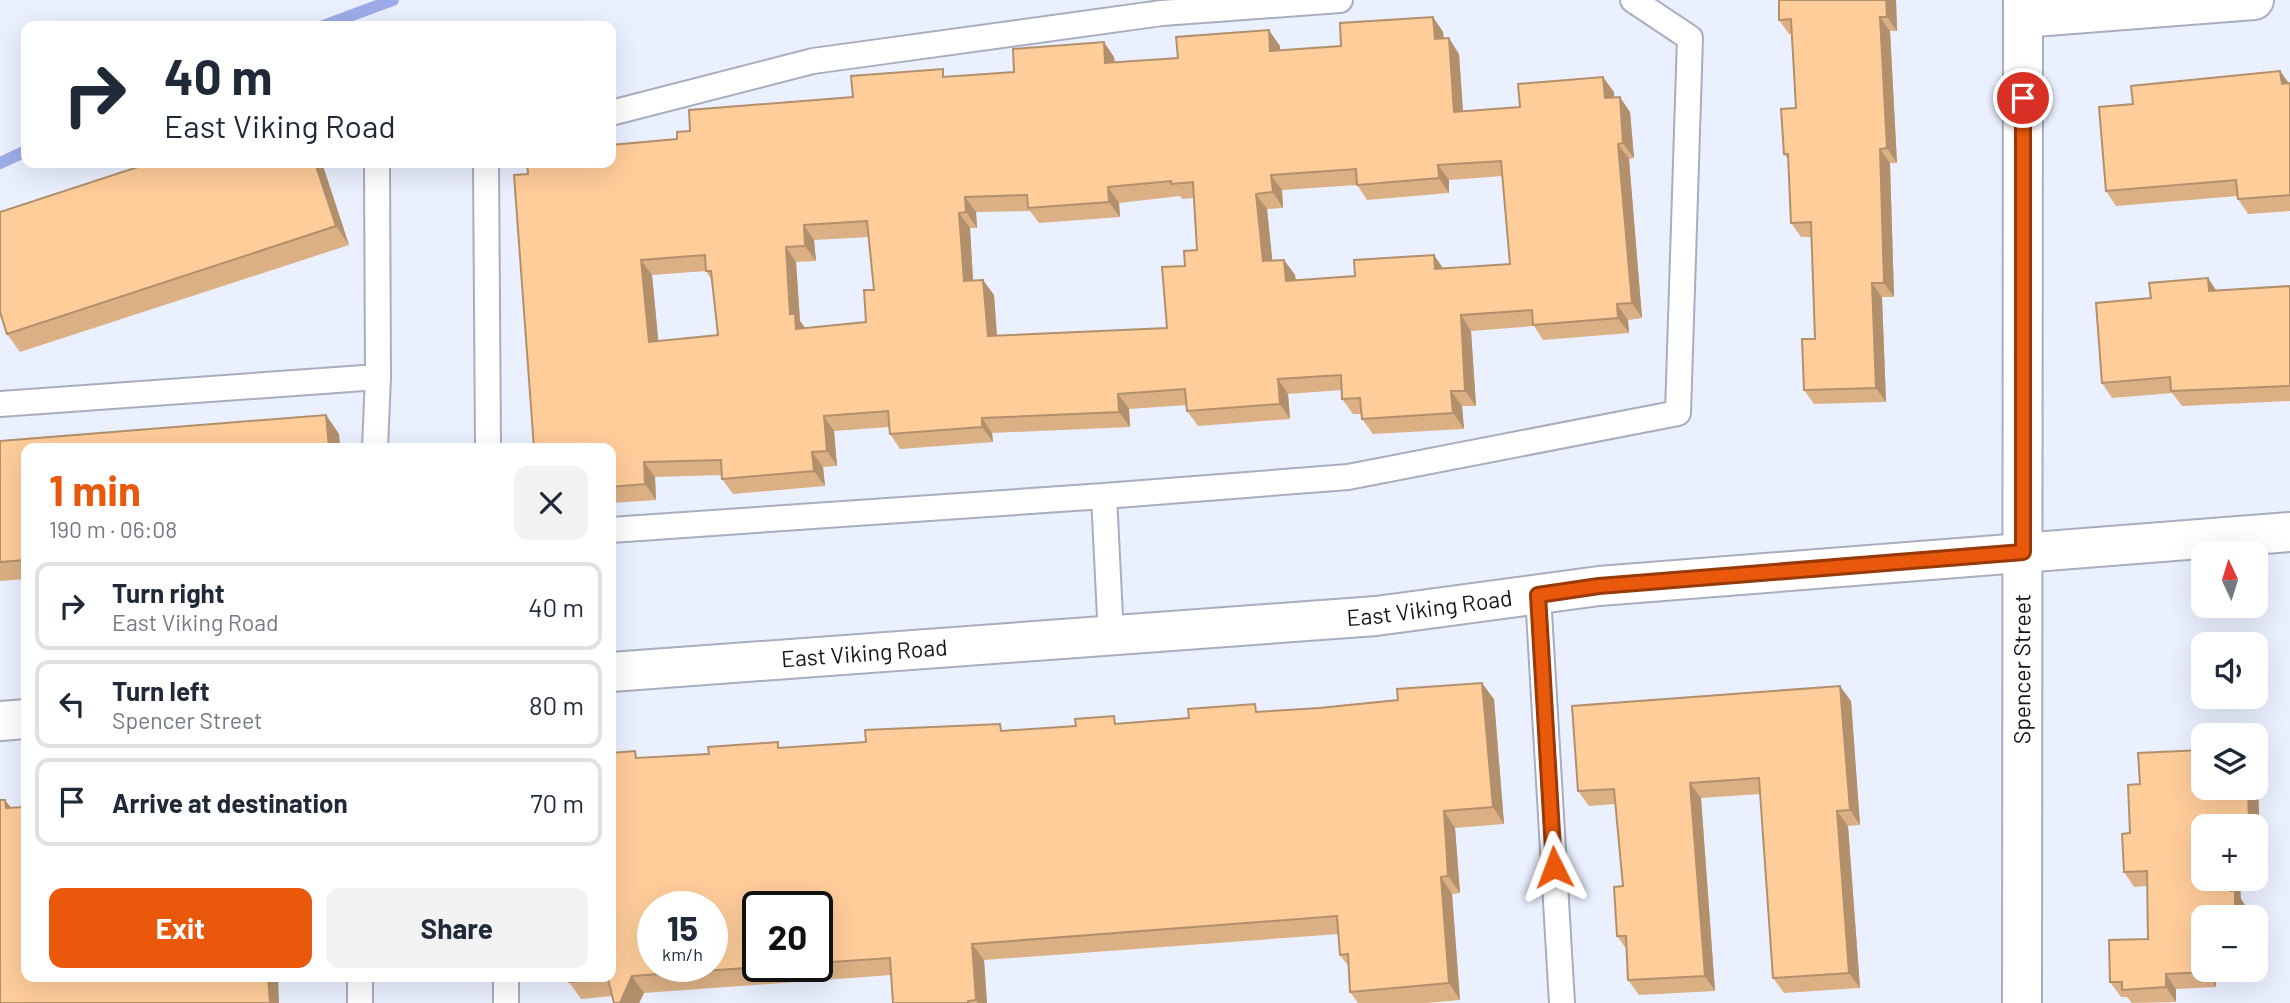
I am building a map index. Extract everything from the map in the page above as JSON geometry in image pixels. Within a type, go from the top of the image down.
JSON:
[{"type":"street","points":[[2023,9],[2254,0]]},
{"type":"street","name":"Spencer Street","points":[[2022,1003],[2023,9]]},
{"type":"street","name":"East Viking Road","points":[[616,672],[1376,616],[1599,586],[2290,532]]},
{"type":"street","points":[[0,721],[21,719]]},
{"type":"lane","points":[[616,112],[813,61],[1162,13],[1339,0]]},
{"type":"lane","points":[[616,530],[1348,477],[1678,413],[1690,38],[1633,0]]},
{"type":"lane","points":[[375,443],[378,377],[377,168]]},
{"type":"lane","points":[[486,168],[488,443]]},
{"type":"lane","points":[[0,404],[378,377]]},
{"type":"lane","points":[[1104,496],[1111,637]]},
{"type":"lane","points":[[1538,595],[1562,1003]]},
{"type":"lane","points":[[360,982],[360,1003]]},
{"type":"lane","points":[[506,982],[506,1003]]},
{"type":"building","points":[[1779,0],[1886,0],[1887,17],[1880,17],[1887,148],[1880,149],[1884,283],[1872,283],[1876,388],[1804,390],[1802,339],[1815,339],[1811,222],[1791,223],[1788,154],[1784,154],[1781,109],[1796,108],[1791,19],[1779,20]]},
{"type":"building","points":[[1433,17],[1435,39],[1449,38],[1454,112],[1520,107],[1518,84],[1603,77],[1605,98],[1620,97],[1623,143],[1618,144],[1632,303],[1617,304],[1618,318],[1533,325],[1532,310],[1461,315],[1465,391],[1451,391],[1453,413],[1362,419],[1360,398],[1342,399],[1341,375],[1278,379],[1280,404],[1187,411],[1185,389],[1118,394],[1119,412],[982,418],[982,427],[890,434],[888,411],[824,416],[827,451],[812,452],[814,471],[722,479],[721,460],[644,462],[645,484],[616,487],[616,443],[534,443],[514,175],[528,174],[527,168],[616,168],[616,145],[677,139],[677,132],[690,131],[689,110],[853,97],[851,76],[943,69],[943,77],[1014,72],[1013,49],[1104,42],[1105,63],[1178,58],[1176,37],[1269,30],[1270,51],[1341,46],[1340,23]],"holes":[[[1501,161],[1510,264],[1435,269],[1434,255],[1354,260],[1355,276],[1286,281],[1284,260],[1263,261],[1256,194],[1273,192],[1271,175],[1356,169],[1357,185],[1439,178],[1438,165]],[[1171,181],[1171,184],[1193,182],[1197,250],[1184,251],[1185,266],[1162,267],[1167,328],[988,336],[983,280],[964,281],[959,213],[966,212],[965,197],[1027,195],[1028,208],[1109,202],[1108,187]],[[867,221],[874,290],[864,290],[866,322],[796,329],[795,314],[790,314],[786,247],[805,246],[804,225]],[[705,255],[706,271],[711,271],[718,335],[649,342],[641,260]]]},
{"type":"building","points":[[2280,71],[2282,84],[2290,83],[2290,195],[2238,199],[2236,180],[2106,191],[2099,107],[2133,104],[2131,86]]},
{"type":"building","points":[[135,168],[317,168],[336,226],[7,334],[0,312],[0,212]]},
{"type":"building","points":[[2208,278],[2209,291],[2290,286],[2290,386],[2171,391],[2170,377],[2102,383],[2096,303],[2151,298],[2149,283]]},
{"type":"building","points":[[326,415],[329,443],[21,443],[21,560],[0,562],[0,441]]},
{"type":"building","points":[[1482,683],[1493,807],[1444,811],[1448,876],[1441,877],[1449,983],[1350,992],[1348,954],[1340,955],[1337,916],[972,944],[976,1000],[968,1001],[969,1003],[893,1003],[890,958],[833,962],[833,891],[742,891],[742,968],[728,969],[728,891],[637,891],[637,976],[632,976],[620,1003],[614,1003],[609,982],[616,982],[616,753],[635,751],[636,758],[709,754],[708,747],[778,742],[778,748],[866,742],[865,730],[1000,724],[1001,731],[1076,726],[1075,719],[1114,716],[1115,724],[1189,718],[1188,709],[1255,704],[1256,712],[1398,700],[1397,689]]},
{"type":"building","points":[[1840,686],[1850,810],[1837,811],[1849,973],[1773,978],[1759,778],[1690,783],[1705,976],[1628,980],[1626,936],[1617,936],[1614,887],[1623,886],[1614,789],[1578,791],[1572,706]]},
{"type":"building","points":[[2191,751],[2191,800],[2248,800],[2249,814],[2191,814],[2191,891],[2235,891],[2235,905],[2191,905],[2191,973],[2166,974],[2166,987],[2122,990],[2122,982],[2110,982],[2109,940],[2148,939],[2147,871],[2124,872],[2122,834],[2130,833],[2128,785],[2140,784],[2138,753]]},
{"type":"building","points":[[0,800],[5,800],[6,808],[21,807],[21,982],[268,982],[270,1003],[0,1003]]},
{"type":"waterway","points":[[336,21],[393,0]]},
{"type":"waterway","points":[[0,163],[21,153]]},
{"type":"route","points":[[1554,867],[1538,595],[1599,586],[2023,552],[2023,98]]}]
